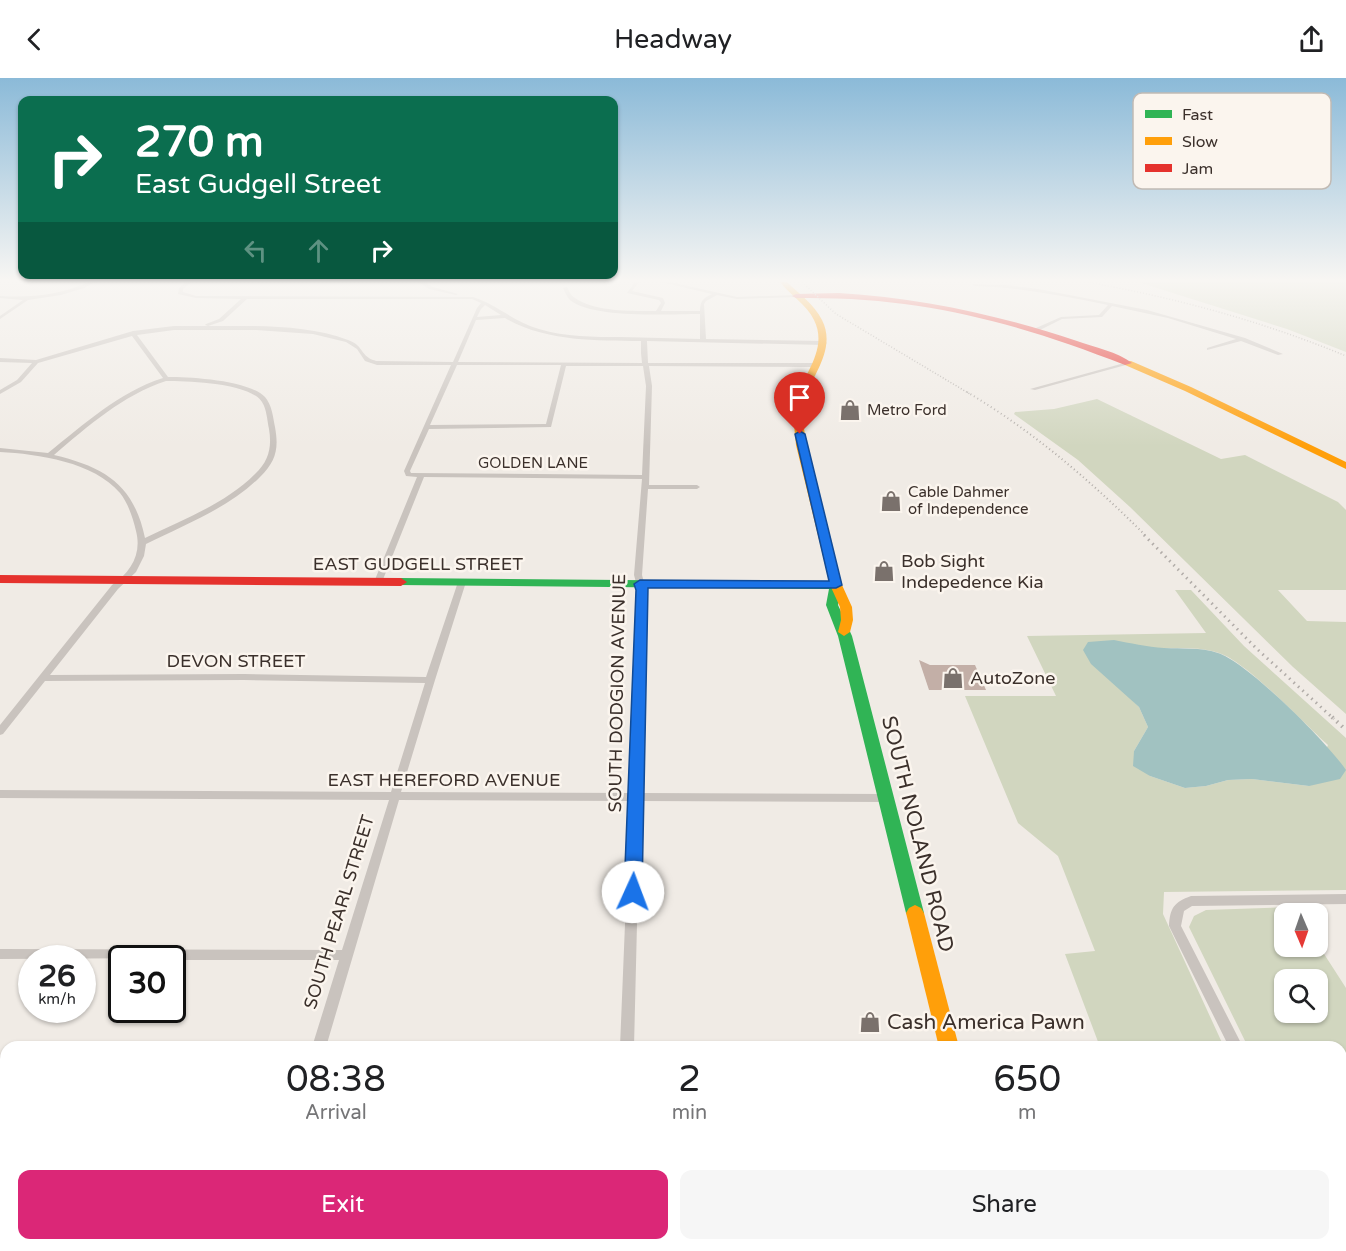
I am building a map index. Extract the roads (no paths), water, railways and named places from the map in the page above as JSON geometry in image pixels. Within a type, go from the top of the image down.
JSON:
[{"type":"street","points":[[0,360],[36,362],[121,337]]},
{"type":"street","points":[[137,337],[166,379]]},
{"type":"street","points":[[332,337],[359,348],[369,364],[454,362],[817,364]]},
{"type":"street","points":[[378,582],[421,476],[410,476],[407,473],[466,337]]},
{"type":"street","points":[[574,337],[644,341],[824,343],[823,337]]},
{"type":"street","points":[[703,337],[703,341]]},
{"type":"street","points":[[1061,337],[1130,363],[1346,466]]},
{"type":"street","points":[[1236,337],[1280,354]]},
{"type":"street","points":[[1209,349],[1243,339]]},
{"type":"street","name":"SOUTH DODGION AVENUE","points":[[627,1041],[642,590],[638,575],[645,482],[649,376],[642,355],[644,341]]},
{"type":"street","name":"SOUTH NOLAND ROAD","points":[[824,343],[800,402],[801,445],[836,585],[831,594],[835,616],[844,632],[888,798],[948,1041]]},
{"type":"street","points":[[0,392],[19,381],[36,362]]},
{"type":"street","points":[[427,427],[549,426],[564,363]]},
{"type":"street","points":[[1033,389],[1130,363]]},
{"type":"street","points":[[50,455],[94,418],[152,382],[166,379],[216,384],[257,394],[265,402],[275,443],[269,462],[244,487],[143,542]]},
{"type":"street","points":[[0,450],[50,455],[86,468],[120,488],[134,513],[143,542],[140,559],[126,580],[115,586],[0,732]]},
{"type":"street","name":"GOLDEN LANE","points":[[421,476],[645,482],[697,487]]},
{"type":"street","name":"EAST GUDGELL STREET","points":[[0,579],[836,585]]},
{"type":"street","name":"SOUTH PEARL STREET","points":[[321,1041],[462,582]]},
{"type":"street","name":"DEVON STREET","points":[[43,678],[244,677],[430,680]]},
{"type":"street","name":"EAST HEREFORD AVENUE","points":[[0,794],[888,798]]},
{"type":"street","points":[[1233,1041],[1175,926],[1177,909],[1182,904],[1191,901],[1346,899]]},
{"type":"street","points":[[0,954],[346,955]]},
{"type":"water","points":[[1114,640],[1139,645],[1204,650],[1218,653],[1231,660],[1248,671],[1286,705],[1346,770],[1340,779],[1309,786],[1252,779],[1228,780],[1206,786],[1185,788],[1150,776],[1133,766],[1134,751],[1148,727],[1139,707],[1091,664],[1083,650],[1088,642]]},
{"type":"railway","points":[[874,337],[970,394]]},
{"type":"railway","points":[[1296,337],[1346,356]]},
{"type":"railway","points":[[967,392],[992,407],[1061,458],[1146,536]]},
{"type":"railway","points":[[1144,535],[1257,649],[1334,719]]},
{"type":"railway","points":[[1332,717],[1346,730]]},
{"type":"place","name":"Metro Ford","points":[[850,410]]},
{"type":"place","name":"Cable Dahmer of Independence","points":[[891,501]]},
{"type":"place","name":"Bob Sight Indepedence Kia","points":[[884,571]]},
{"type":"place","name":"AutoZone","points":[[953,678]]},
{"type":"place","name":"Cash America Pawn","points":[[870,1022]]}]
